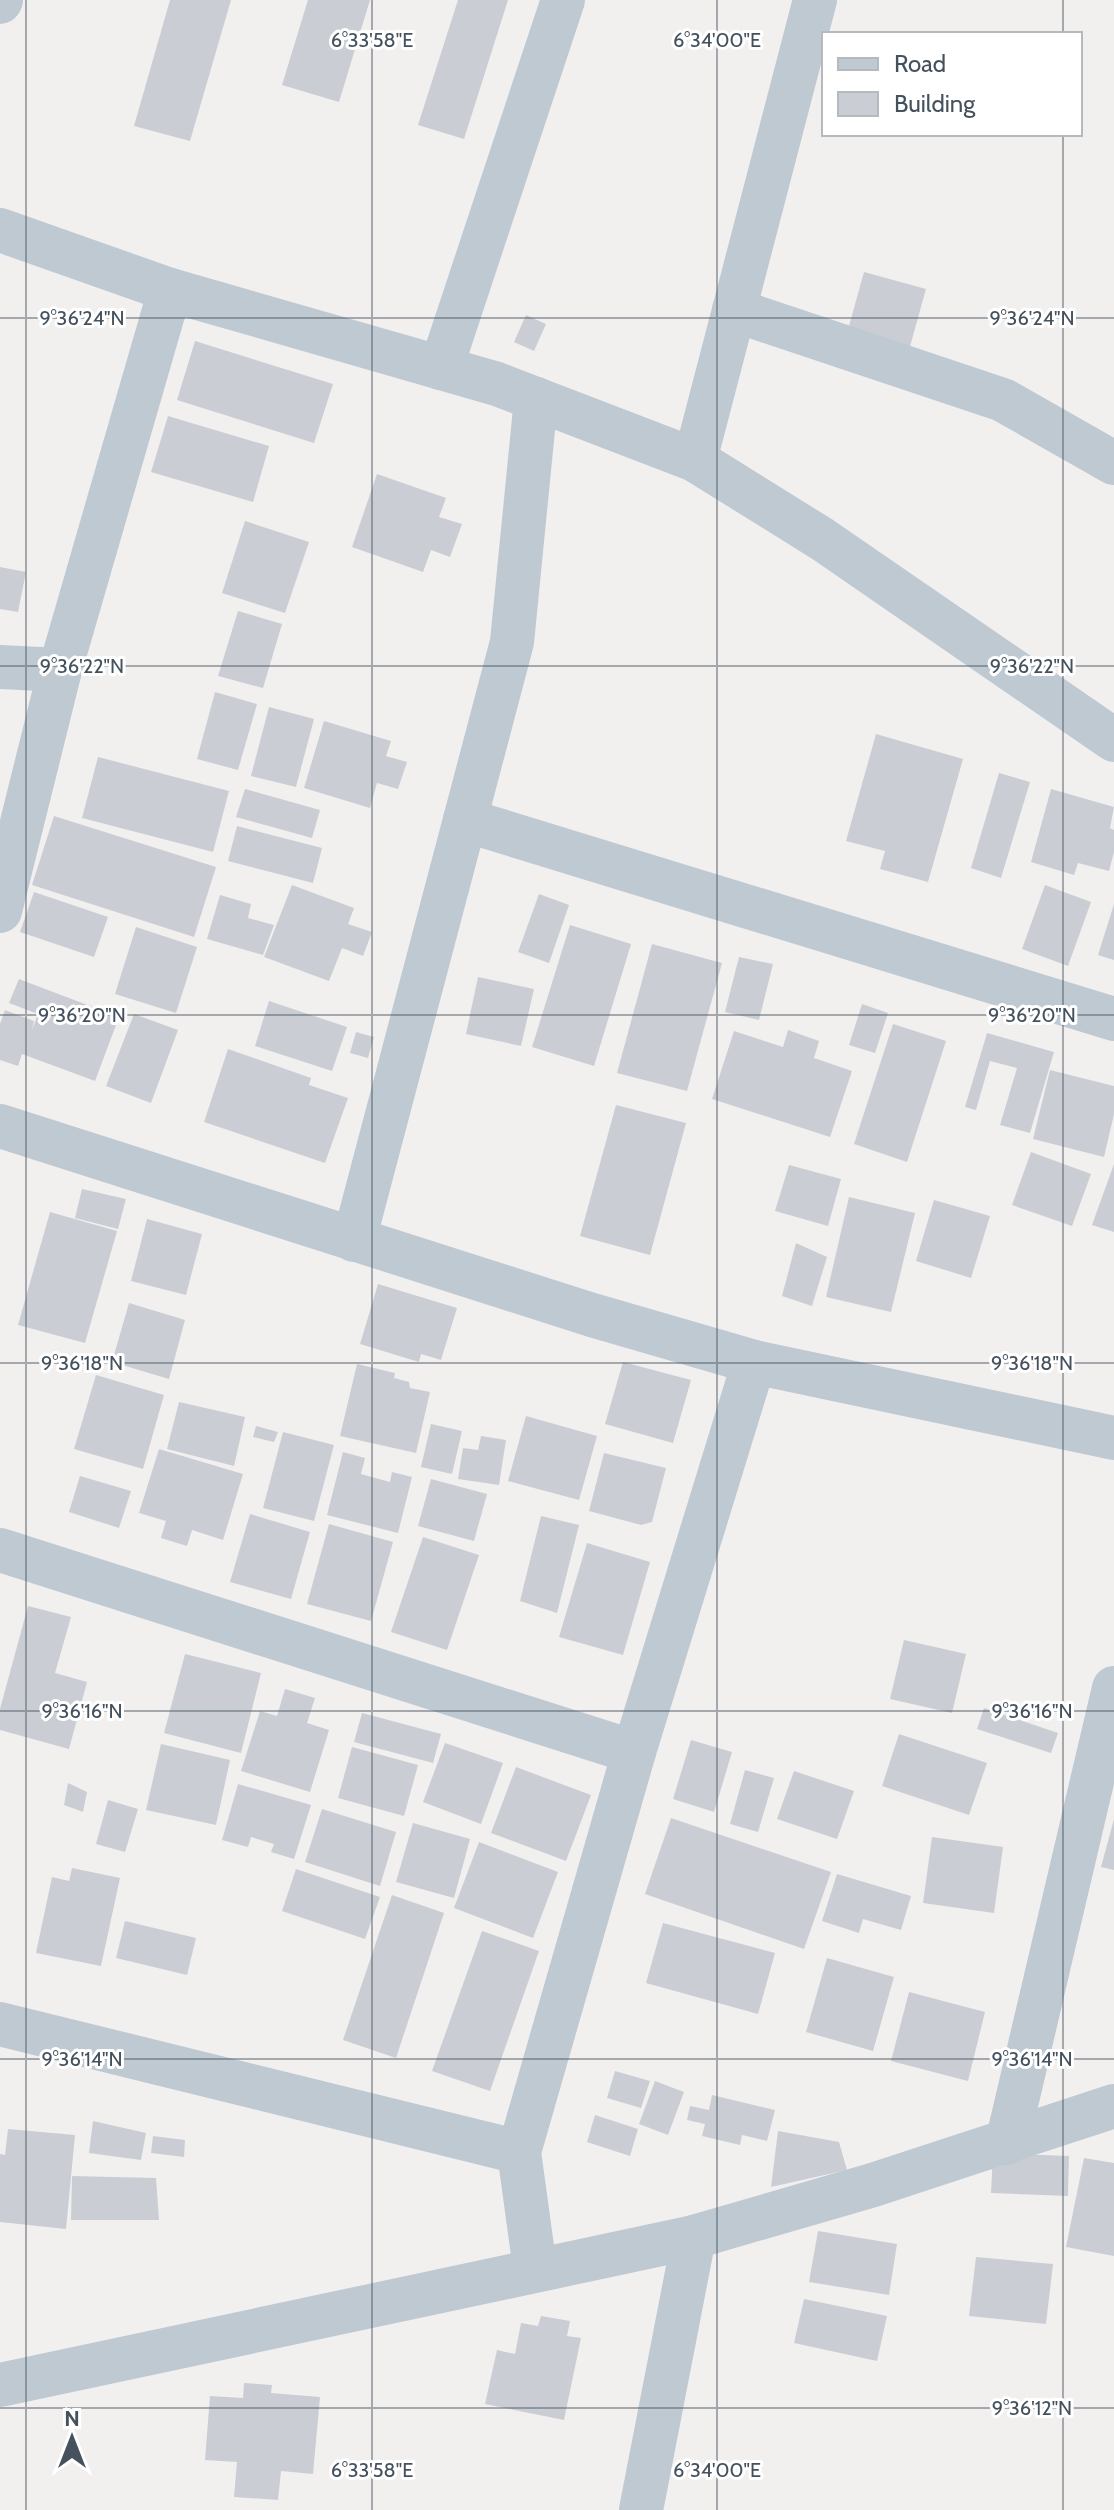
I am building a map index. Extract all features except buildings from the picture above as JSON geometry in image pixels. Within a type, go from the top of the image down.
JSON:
[{"type":"street","points":[[441,368],[563,0]]},
{"type":"street","points":[[695,460],[815,0]]},
{"type":"street","points":[[0,230],[170,290],[441,368],[536,399],[695,460],[822,539],[1114,740]]},
{"type":"street","points":[[0,911],[60,670],[170,290]]},
{"type":"street","points":[[734,310],[1003,400],[1114,463]]},
{"type":"street","points":[[354,1240],[512,642],[536,399]]},
{"type":"street","points":[[0,667],[60,670]]},
{"type":"street","points":[[465,820],[1114,1019]]},
{"type":"street","points":[[0,1126],[354,1240],[754,1362],[1114,1438]]},
{"type":"street","points":[[535,2269],[519,2152],[634,1752],[754,1362]]},
{"type":"street","points":[[0,1550],[634,1752]]},
{"type":"street","points":[[1007,2143],[1114,1688]]},
{"type":"street","points":[[0,2024],[519,2152]]},
{"type":"street","points":[[0,2385],[694,2237],[1007,2143],[1114,2106]]},
{"type":"street","points":[[641,2510],[694,2237]]}]
